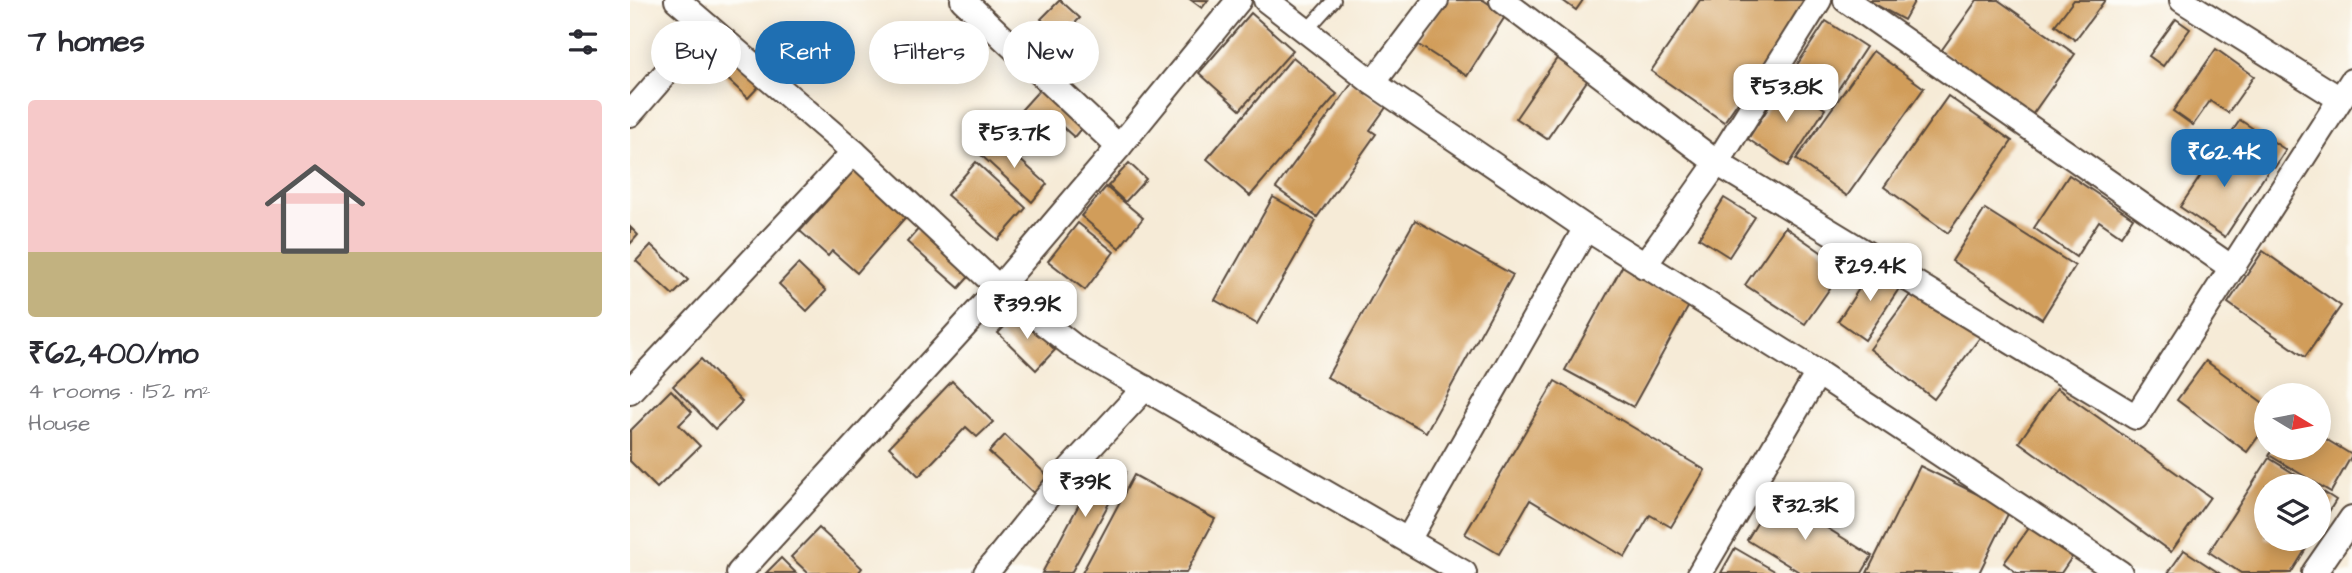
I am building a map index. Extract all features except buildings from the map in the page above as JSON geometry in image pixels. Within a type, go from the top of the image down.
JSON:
[{"type":"street","points":[[677,0],[701,21]]},
{"type":"street","points":[[963,0],[1119,147]]},
{"type":"street","points":[[739,573],[999,288],[1239,0]]},
{"type":"street","points":[[1266,0],[1373,83],[1586,228],[1818,373],[2120,573]]},
{"type":"street","points":[[1373,83],[1436,0]]},
{"type":"street","points":[[1502,0],[1717,163],[2136,417],[2346,90],[2182,0]]},
{"type":"street","points":[[1644,266],[1717,163],[1819,0]]},
{"type":"street","points":[[1846,0],[2232,268]]},
{"type":"street","points":[[741,55],[854,152],[999,288],[1077,349],[1464,573]]},
{"type":"street","points":[[630,114],[656,84]]},
{"type":"street","points":[[630,391],[854,152]]},
{"type":"street","points":[[1408,540],[1586,228]]},
{"type":"street","points":[[1700,573],[1818,373]]},
{"type":"street","points":[[986,573],[1069,470],[1145,388]]},
{"type":"street","points":[[2314,573],[2352,518]]},
{"type":"lane","points":[[1306,31],[1334,0]]}]
